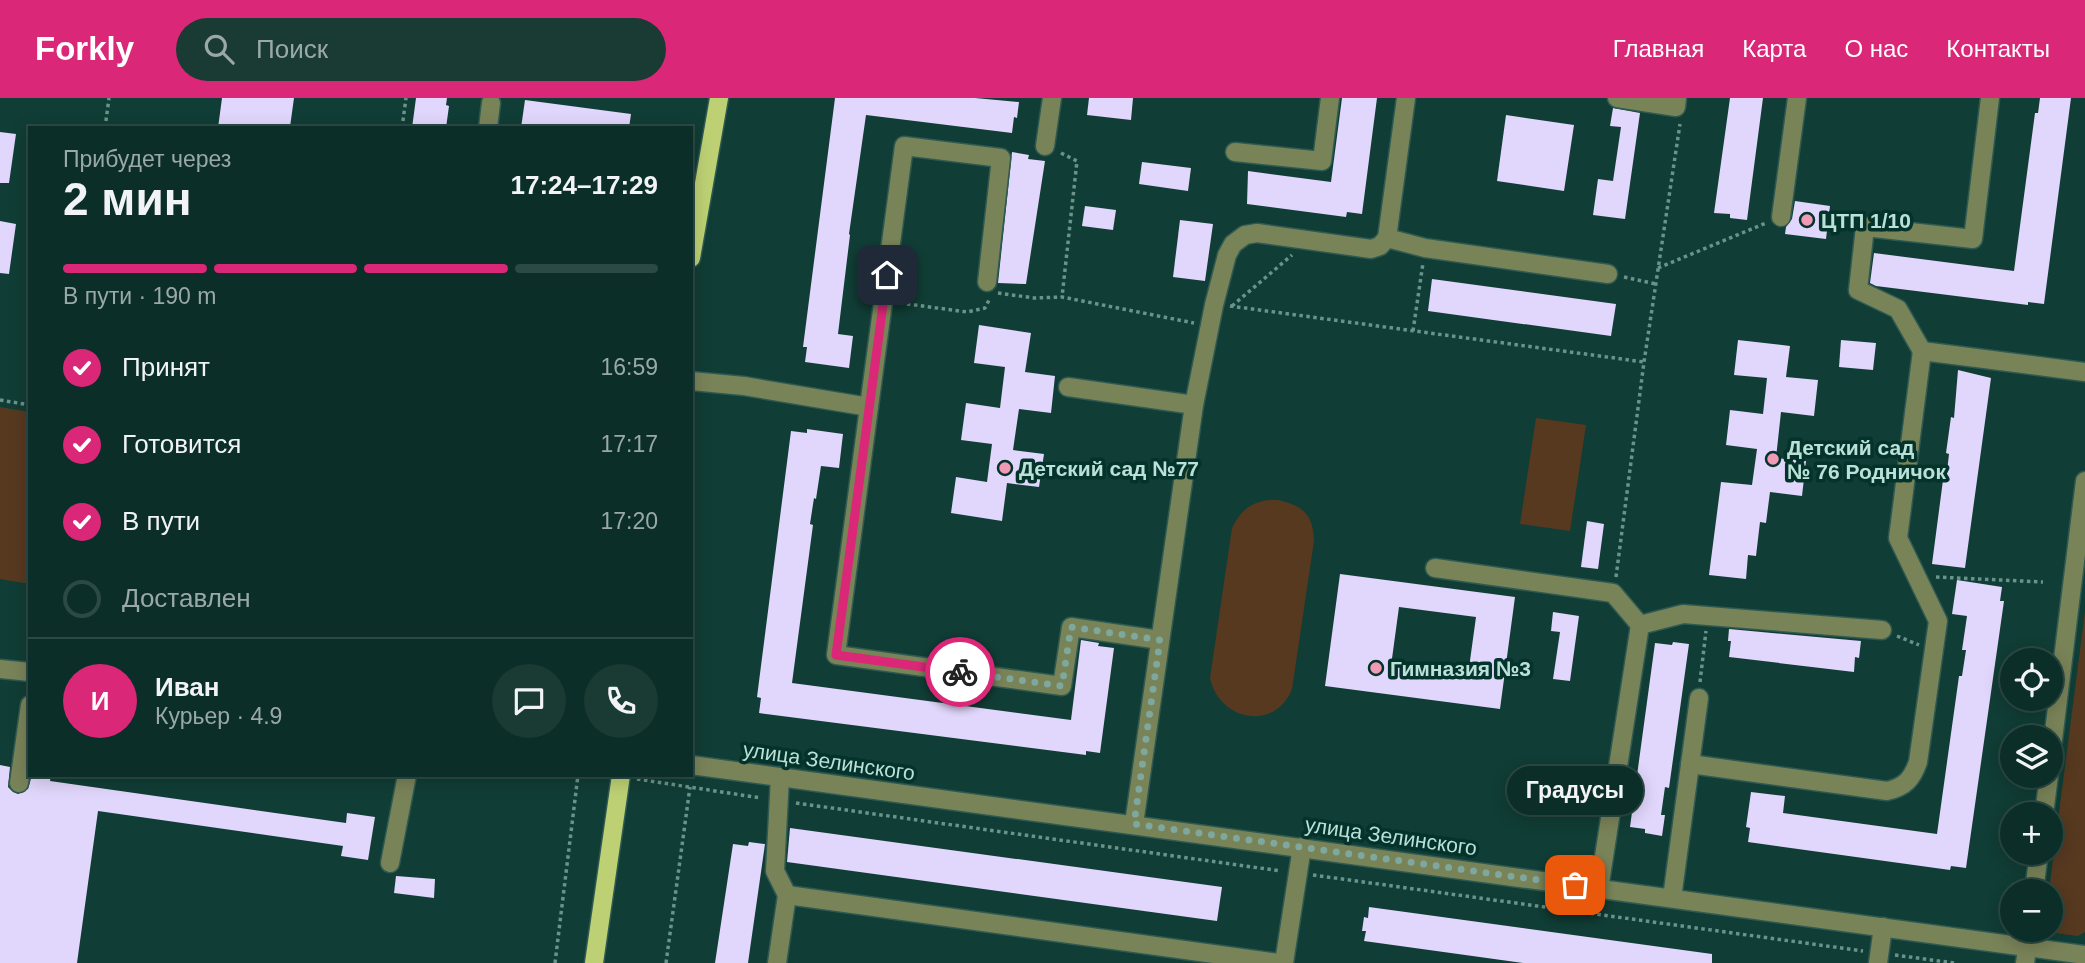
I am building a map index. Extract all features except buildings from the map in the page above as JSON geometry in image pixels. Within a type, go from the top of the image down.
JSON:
[{"type":"main road","points":[[693,247],[719,98]]},
{"type":"main road","points":[[594,963],[621,777]]},
{"type":"street","points":[[1045,146],[1052,98]]},
{"type":"street","points":[[1235,152],[1322,161],[1330,98]]},
{"type":"street","points":[[1134,824],[1194,405],[1210,327],[1223,306],[1227,255],[1233,244],[1245,235],[1257,233],[1371,249],[1380,246],[1387,238],[1406,98]]},
{"type":"street","points":[[1617,98],[1676,103]]},
{"type":"street","points":[[1781,217],[1797,98]]},
{"type":"street","points":[[1690,764],[1887,791],[1901,788],[1913,776],[1918,762],[1938,621],[1898,538],[1922,351],[1898,309],[1858,290],[1865,227],[1973,239],[1990,98]]},
{"type":"street","points":[[488,126],[491,103]]},
{"type":"street","points":[[987,282],[1000,158],[904,146],[836,655],[1062,686],[1071,627],[1160,640]]},
{"type":"street","points":[[1387,238],[1425,248],[1608,274]]},
{"type":"street","points":[[1922,351],[2085,372]]},
{"type":"street","points":[[693,381],[744,386],[869,407]]},
{"type":"street","points":[[1068,387],[1194,405]]},
{"type":"street","points":[[2055,725],[2085,481]]},
{"type":"street","points":[[1435,568],[1614,593],[1640,625],[1599,889]]},
{"type":"street","points":[[1640,625],[1682,614],[1882,630]]},
{"type":"street","points":[[0,669],[28,672]]},
{"type":"street","points":[[1672,898],[1699,698]]},
{"type":"street","points":[[19,783],[28,719]]},
{"type":"street","name":"улица Зелинского","points":[[693,765],[1883,927],[2026,956],[2085,955]]},
{"type":"street","points":[[390,863],[407,777]]},
{"type":"street","points":[[777,963],[786,895],[775,870],[780,777]]},
{"type":"street","points":[[786,895],[1179,956],[1281,963],[1302,847]]},
{"type":"street","points":[[1878,963],[1883,927]]},
{"type":"path","points":[[105,126],[109,98]]},
{"type":"path","points":[[402,126],[405,98]]},
{"type":"path","points":[[1614,593],[1644,362],[1681,117],[1676,103]]},
{"type":"path","points":[[1045,146],[1077,161],[1062,298]]},
{"type":"path","points":[[1658,268],[1781,217]]},
{"type":"path","points":[[1223,306],[1309,240]]},
{"type":"path","points":[[1413,331],[1425,248]]},
{"type":"path","points":[[1608,274],[1656,284]]},
{"type":"path","points":[[883,301],[967,312],[985,307],[993,292],[1034,298],[1062,298],[1169,316],[1210,327]]},
{"type":"path","points":[[1223,306],[1644,362]]},
{"type":"path","points":[[0,400],[28,405]]},
{"type":"path","points":[[1917,577],[2043,582]]},
{"type":"path","points":[[1699,698],[1707,615]]},
{"type":"path","points":[[1882,630],[1934,651]]},
{"type":"path","points":[[555,963],[578,777]]},
{"type":"path","points":[[666,963],[690,787]]},
{"type":"shaded area","points":[[0,407],[28,412],[28,584],[0,579]]},
{"type":"shaded area","points":[[1536,418],[1586,425],[1570,531],[1520,524]]},
{"type":"shaded area","points":[[1278,500],[1294,505],[1305,513],[1311,524],[1314,541],[1292,689],[1284,703],[1273,711],[1261,716],[1248,716],[1235,712],[1224,704],[1215,693],[1210,678],[1232,528],[1250,506],[1263,501]]},
{"type":"shaded area","points":[[2085,611],[2085,932],[2078,936],[2063,934],[2063,879],[2051,879],[2052,865],[2063,865],[2063,802],[2060,802]]},
{"type":"way so far","points":[[960,672],[1062,686],[1071,627],[1160,640],[1134,824],[1575,885]]},
{"type":"place","name":"ЦТП 1/10","points":[[1807,220]]},
{"type":"place","name":"Детский сад № 76 Родничок","points":[[1773,459]]},
{"type":"place","name":"Детский сад №77","points":[[1005,468]]},
{"type":"place","name":"Гимназия №3","points":[[1376,668]]},
{"type":"place","name":"Градусы","points":[[1575,885]]},
{"type":"route","points":[[887,275],[836,655],[960,672]]}]
